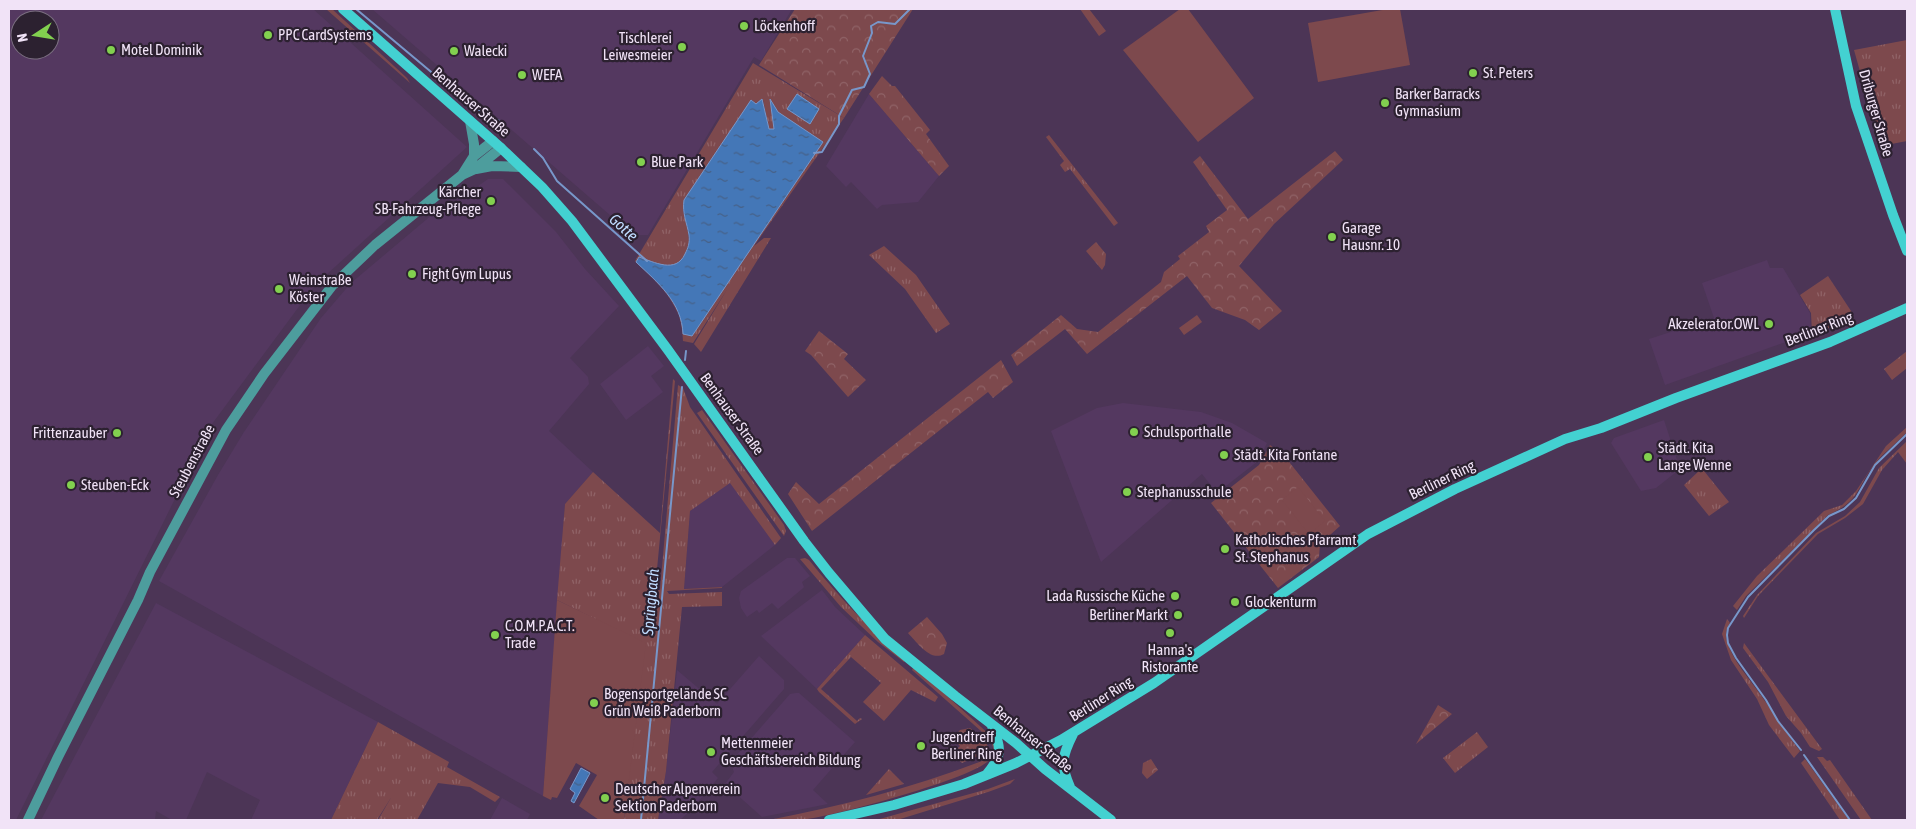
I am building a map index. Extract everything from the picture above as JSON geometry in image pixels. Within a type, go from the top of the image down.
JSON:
[{"type":"main road","name":"Benhauser Straße","points":[[343,9],[497,145],[548,194],[588,242],[804,541],[885,639],[1111,820]]},
{"type":"main road","name":"Driburger Straße","points":[[1835,9],[1856,106],[1907,251]]},
{"type":"main road","name":"Berliner Ring","points":[[829,820],[894,805],[986,776],[1073,734],[1154,684],[1368,534],[1420,507],[1565,439],[1601,428],[1676,398],[1830,342],[1907,308]]},
{"type":"main road","points":[[986,776],[995,764],[1000,750],[990,723]]},
{"type":"main road","points":[[1070,789],[1062,762],[1065,750],[1073,734]]},
{"type":"street","points":[[470,121],[474,156]]},
{"type":"street","name":"Steubenstraße","points":[[462,175],[474,156],[497,145]]},
{"type":"street","name":"Steubenstraße","points":[[28,820],[138,600],[150,572],[226,430],[264,374],[332,286],[375,245],[462,175],[476,169],[497,145]]},
{"type":"street","points":[[476,169],[492,166],[521,167]]},
{"type":"shaded area","points":[[9,9],[313,9],[467,147],[315,285],[212,424],[16,820],[9,820]]},
{"type":"shaded area","points":[[372,9],[792,9],[761,61],[754,57],[648,235],[633,235]]},
{"type":"shaded area","points":[[869,94],[939,176],[918,202],[882,205],[877,209],[851,182],[846,187],[826,166]]},
{"type":"shaded area","points":[[488,179],[503,179],[556,232],[585,269],[619,306],[570,358],[588,377],[589,384],[549,431],[593,472],[565,504],[543,796],[159,581],[244,432],[321,318],[351,283],[433,214],[454,203]]},
{"type":"shaded area","points":[[1767,260],[1770,268],[1783,268],[1810,313],[1811,333],[1665,385],[1649,339],[1714,318],[1702,283]]},
{"type":"shaded area","points":[[648,346],[664,366],[651,376],[663,392],[626,420],[600,384]]},
{"type":"shaded area","name":"Stephanusschule","points":[[1123,403],[1201,412],[1232,423],[1267,443],[1258,461],[1217,493],[1202,474],[1101,562],[1051,431],[1097,408]]},
{"type":"shaded area","name":"Städt. Kita Lange Wenne","points":[[1664,420],[1680,469],[1656,488],[1641,491],[1611,443],[1614,438]]},
{"type":"shaded area","points":[[730,482],[775,545],[722,587],[684,589],[690,511]]},
{"type":"shaded area","points":[[787,558],[795,558],[810,576],[802,582],[804,587],[778,609],[772,603],[759,613],[757,610],[747,617],[741,608],[739,598],[741,591]]},
{"type":"shaded area","points":[[822,590],[835,607],[865,635],[817,689],[761,636]]},
{"type":"shaded area","points":[[156,603],[378,722],[331,820],[251,820],[260,800],[207,772],[186,820],[172,820],[156,811],[155,820],[41,820]]},
{"type":"shaded area","points":[[759,656],[784,680],[784,689],[712,772],[718,778],[691,810],[680,820],[658,820],[666,771],[677,670],[717,704]]},
{"type":"shaded area","points":[[799,693],[855,742],[813,790],[828,804],[762,817],[725,784],[734,772],[732,767],[735,757],[790,694]]},
{"type":"shaded area","points":[[502,798],[530,814],[527,820],[490,820]]},
{"type":"green space","points":[[326,9],[332,9],[407,78],[410,83]]},
{"type":"green space","points":[[795,9],[913,9],[844,118],[759,65]]},
{"type":"green space","points":[[1080,9],[1089,9],[1106,31],[1099,36]]},
{"type":"green space","points":[[1180,9],[1188,9],[1254,98],[1198,142],[1123,50]]},
{"type":"green space","points":[[1388,9],[1400,9],[1410,65],[1318,82],[1308,23]]},
{"type":"green space","points":[[1907,40],[1907,141],[1881,146],[1854,50]]},
{"type":"green space","points":[[753,63],[844,118],[754,246],[764,238],[771,238],[701,352],[694,344],[728,288],[693,343],[683,341],[679,316],[682,323],[823,142],[778,112],[770,101],[774,129],[769,129],[763,100],[756,104],[752,100],[683,210],[689,241],[686,256],[681,262],[669,267],[639,257],[635,261]]},
{"type":"green space","points":[[882,76],[892,86],[895,86],[930,130],[926,134],[949,166],[939,176],[869,94]]},
{"type":"green space","points":[[1049,135],[1118,223],[1114,226],[1070,169],[1065,172],[1060,165],[1064,161],[1046,137]]},
{"type":"green space","points":[[1335,151],[1343,160],[1274,224],[1239,266],[1282,311],[1259,330],[1245,320],[1212,308],[1187,276],[1087,354],[1065,329],[1017,366],[1011,355],[1061,315],[1077,329],[1098,332],[1161,282],[1164,272],[1180,259],[1178,256],[1209,232],[1206,226],[1227,210],[1193,162],[1200,156],[1248,219]]},
{"type":"green space","points":[[1096,242],[1106,254],[1105,265],[1102,270],[1086,251]]},
{"type":"green space","points":[[884,246],[916,275],[950,324],[936,333],[905,289],[869,255]]},
{"type":"green space","points":[[1828,276],[1853,314],[1829,328],[1812,333],[1811,313],[1800,295]]},
{"type":"green space","points":[[1197,315],[1202,322],[1184,335],[1179,328]]},
{"type":"green space","points":[[819,331],[848,354],[844,359],[866,380],[848,397],[811,355],[805,351]]},
{"type":"green space","points":[[1907,351],[1907,368],[1892,380],[1884,369]]},
{"type":"green space","points":[[1001,360],[1013,382],[993,398],[988,392],[812,531],[788,494],[796,482],[819,504]]},
{"type":"green space","points":[[673,379],[675,381],[655,590],[660,590],[678,385],[683,388],[690,407],[781,538],[775,545],[730,483],[690,511],[684,589],[722,588],[667,591],[669,594],[722,592],[722,606],[682,607],[666,771],[658,820],[624,820],[627,790],[597,620],[557,600],[565,504],[593,472],[660,533]]},
{"type":"green space","points":[[702,410],[784,525],[786,531],[784,536],[697,413]]},
{"type":"green space","points":[[1907,427],[1907,432],[1874,465],[1852,499],[1839,510],[1828,515],[1746,596],[1737,610],[1733,606],[1757,576],[1824,511],[1842,505],[1856,491],[1886,446]]},
{"type":"green space","points":[[1907,441],[1907,464],[1898,452],[1882,470],[1863,504],[1845,518],[1818,534],[1758,596],[1744,618],[1743,616],[1757,595],[1816,533],[1845,516],[1860,502],[1879,468]]},
{"type":"green space","points":[[1270,445],[1286,458],[1340,526],[1320,544],[1319,557],[1278,588],[1211,503],[1259,465]]},
{"type":"green space","points":[[1699,471],[1704,471],[1729,502],[1709,516],[1684,485]]},
{"type":"green space","points":[[1298,487],[1325,521],[1309,534],[1282,500]]},
{"type":"green space","points":[[805,558],[809,560],[831,587],[867,624],[906,659],[904,662],[878,642],[841,607],[800,559]]},
{"type":"green space","name":"Bogensportgelände SC Grün Weiß Paderborn","points":[[557,600],[646,643],[624,820],[599,820],[579,806],[597,775],[576,763],[557,798],[552,797],[551,800],[543,796]]},
{"type":"green space","points":[[927,617],[942,634],[947,643],[944,654],[939,656],[924,650],[908,633]]},
{"type":"green space","points":[[1727,619],[1730,623],[1726,632],[1729,648],[1741,669],[1800,751],[1794,758],[1769,725],[1757,699],[1731,660],[1722,634]]},
{"type":"green space","points":[[865,635],[938,697],[935,702],[911,690],[884,721],[863,702],[881,683],[851,657],[821,689],[857,721],[860,718],[862,719],[855,724],[819,692],[817,689]]},
{"type":"green space","points":[[1744,643],[1822,749],[1819,751],[1810,747],[1786,716],[1768,682],[1743,648]]},
{"type":"green space","points":[[914,666],[992,737],[994,750],[990,739],[912,670]]},
{"type":"green space","points":[[1438,705],[1452,714],[1416,744]]},
{"type":"green space","points":[[378,722],[449,762],[447,767],[500,797],[495,802],[470,787],[438,783],[417,820],[378,820],[392,796],[377,820],[331,820]]},
{"type":"green space","points":[[970,728],[986,741],[988,747],[985,753],[962,763],[956,757],[961,753],[957,749],[961,741],[955,736],[960,730]]},
{"type":"green space","points":[[1477,732],[1488,747],[1455,773],[1443,758]]},
{"type":"green space","points":[[1817,757],[1823,757],[1827,761],[1830,760],[1872,820],[1861,820]]},
{"type":"green space","points":[[1151,759],[1158,770],[1147,779],[1142,773],[1143,763]]},
{"type":"green space","points":[[1805,759],[1849,820],[1840,820],[1801,763]]},
{"type":"green space","points":[[989,760],[978,768],[958,777],[868,805],[816,818],[769,820],[877,795]]},
{"type":"green space","points":[[889,769],[904,784],[866,795]]},
{"type":"green space","points":[[1015,779],[1010,784],[988,792],[897,820],[876,820],[988,789]]},
{"type":"water","points":[[797,94],[819,109],[810,124],[787,109]]},
{"type":"water","points":[[762,99],[769,129],[774,129],[770,99],[778,112],[823,142],[692,336],[683,334],[682,323],[673,302],[660,285],[636,262],[639,257],[664,265],[676,264],[681,260],[687,250],[689,240],[684,214],[684,200],[751,100],[756,104]]},
{"type":"water","points":[[581,768],[590,773],[574,803],[571,801],[575,793],[570,789]]},
{"type":"waterway","name":"Gotte","points":[[356,9],[473,107],[505,124]]},
{"type":"waterway","name":"Springbach","points":[[814,153],[822,152],[839,124],[839,116],[852,90],[864,87],[870,74],[863,56],[872,33],[871,26],[878,22],[895,24],[910,9]]},
{"type":"waterway","name":"Gotte","points":[[534,149],[543,158],[557,181],[647,261]]},
{"type":"waterway","name":"Springbach","points":[[685,360],[686,351]]},
{"type":"waterway","name":"Springbach","points":[[641,820],[682,387]]},
{"type":"waterway","points":[[1801,750],[1778,721],[1766,700],[1736,658],[1728,643],[1728,628],[1748,597],[1829,516],[1844,509],[1856,498],[1875,465],[1907,434]]},
{"type":"waterway","points":[[1804,755],[1850,820]]},
{"type":"place","name":"Löckenhoff","points":[[744,26]]},
{"type":"place","name":"PPC CardSystems","points":[[268,35]]},
{"type":"place","name":"Tischlerei Leiwesmeier","points":[[682,47]]},
{"type":"place","name":"Motel Dominik","points":[[111,50]]},
{"type":"place","name":"Walecki","points":[[454,51]]},
{"type":"place","name":"St. Peters","points":[[1473,73]]},
{"type":"place","name":"WEFA","points":[[522,75]]},
{"type":"place","name":"Barker Barracks Gymnasium","points":[[1385,103]]},
{"type":"place","name":"Blue Park","points":[[641,162]]},
{"type":"place","name":"Kärcher SB-Fahrzeug-Pflege","points":[[491,201]]},
{"type":"place","name":"Garage Hausnr. 10","points":[[1332,237]]},
{"type":"place","name":"Fight Gym Lupus","points":[[412,274]]},
{"type":"place","name":"Weinstraße Köster","points":[[279,289]]},
{"type":"place","name":"Akzelerator.OWL","points":[[1769,324]]},
{"type":"place","name":"Schulsporthalle","points":[[1134,432]]},
{"type":"place","name":"Frittenzauber","points":[[117,433]]},
{"type":"place","name":"Städt. Kita Fontane","points":[[1224,455]]},
{"type":"place","name":"Städt. Kita Lange Wenne","points":[[1648,457]]},
{"type":"place","name":"Steuben-Eck","points":[[71,485]]},
{"type":"place","name":"Stephanusschule","points":[[1127,492]]},
{"type":"place","name":"Katholisches Pfarramt St. Stephanus","points":[[1225,549]]},
{"type":"place","name":"Lada Russische Küche","points":[[1175,596]]},
{"type":"place","name":"Glockenturm","points":[[1235,602]]},
{"type":"place","name":"Berliner Markt","points":[[1178,615]]},
{"type":"place","name":"Hanna's Ristorante","points":[[1170,633]]},
{"type":"place","name":"C.O.M.P.A.C.T. Trade","points":[[495,635]]},
{"type":"place","name":"Bogensportgelände SC Grün Weiß Paderborn","points":[[594,703]]},
{"type":"place","name":"Jugendtreff Berliner Ring","points":[[921,746]]},
{"type":"place","name":"Mettenmeier Geschäftsbereich Bildung","points":[[711,752]]},
{"type":"place","name":"Deutscher Alpenverein Sektion Paderborn","points":[[605,798]]}]
